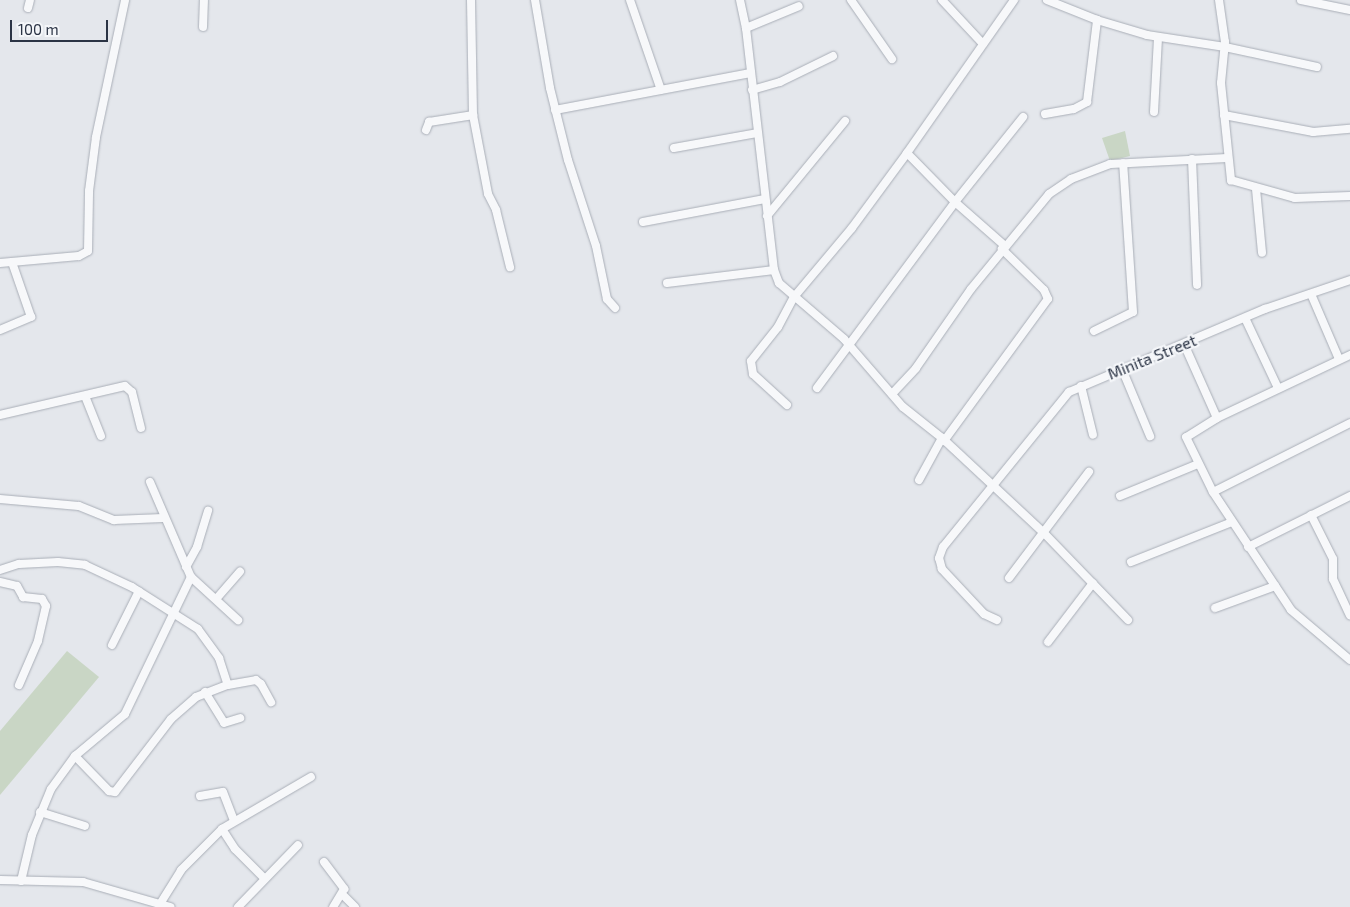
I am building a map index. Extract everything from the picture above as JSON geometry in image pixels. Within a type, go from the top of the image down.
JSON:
[{"type":"street","points":[[0,263],[79,256],[88,251],[89,191],[96,137],[125,0]]},
{"type":"street","points":[[203,27],[204,0]]},
{"type":"street","points":[[471,0],[473,115],[488,194],[496,210],[510,267]]},
{"type":"street","points":[[535,0],[555,110],[575,185],[596,246],[607,299],[615,308]]},
{"type":"street","points":[[630,0],[661,90]]},
{"type":"street","points":[[740,0],[746,28],[774,270],[779,283],[850,345],[892,394],[1044,533],[1128,620]]},
{"type":"street","points":[[851,0],[892,59]]},
{"type":"street","points":[[942,0],[983,44]]},
{"type":"street","points":[[786,405],[749,368],[751,361],[778,326],[794,297],[852,228],[907,153],[1014,0]]},
{"type":"street","points":[[1047,0],[1097,20],[1158,38],[1225,47],[1317,67]]},
{"type":"street","points":[[1219,0],[1225,47],[1221,83],[1230,180],[1256,189],[1295,198],[1350,197]]},
{"type":"street","points":[[1300,0],[1314,1],[1350,10]]},
{"type":"street","points":[[746,28],[798,6]]},
{"type":"street","points":[[1045,114],[1074,108],[1087,102],[1097,20]]},
{"type":"street","points":[[1154,112],[1158,38]]},
{"type":"street","points":[[752,90],[780,82],[833,56]]},
{"type":"street","points":[[555,110],[751,73]]},
{"type":"street","points":[[426,130],[429,122],[473,115]]},
{"type":"street","points":[[1224,115],[1313,132],[1350,129]]},
{"type":"street","points":[[817,388],[955,202],[1023,117]]},
{"type":"street","points":[[767,216],[845,122]]},
{"type":"street","points":[[674,148],[757,133]]},
{"type":"street","points":[[907,153],[1004,248],[1044,290],[1048,299],[943,439],[919,480]]},
{"type":"street","points":[[892,394],[916,368],[1043,198],[1071,178],[1123,162],[1228,158]]},
{"type":"street","points":[[1192,159],[1197,285]]},
{"type":"street","points":[[1094,331],[1133,314],[1123,162]]},
{"type":"street","points":[[1256,189],[1262,253]]},
{"type":"street","points":[[643,222],[765,199]]},
{"type":"street","points":[[0,330],[30,318],[12,262]]},
{"type":"street","points":[[667,283],[774,270]]},
{"type":"street","name":"Minita Street","points":[[997,620],[984,614],[942,569],[939,558],[944,547],[970,517],[991,486],[1069,392],[1245,318],[1350,280]]},
{"type":"street","points":[[1311,294],[1340,359]]},
{"type":"street","points":[[1245,318],[1278,388]]},
{"type":"street","points":[[1184,344],[1217,418]]},
{"type":"street","points":[[1350,355],[1217,418],[1186,437],[1213,492],[1291,610],[1350,660]]},
{"type":"street","points":[[1122,369],[1150,436]]},
{"type":"street","points":[[1081,386],[1093,435]]},
{"type":"street","points":[[0,415],[85,396],[114,387],[129,388],[141,428]]},
{"type":"street","points":[[85,396],[101,436]]},
{"type":"street","points":[[1213,492],[1350,423]]},
{"type":"street","points":[[1120,496],[1198,464]]},
{"type":"street","points":[[1009,578],[1089,472]]},
{"type":"street","points":[[150,482],[163,518],[191,577],[217,598],[238,620]]},
{"type":"street","points":[[1248,547],[1350,496]]},
{"type":"street","points":[[0,499],[79,506],[114,520],[163,518]]},
{"type":"street","points":[[186,567],[198,547],[208,511]]},
{"type":"street","points":[[1311,515],[1333,559],[1333,579],[1350,615]]},
{"type":"street","points":[[1131,562],[1232,522]]},
{"type":"street","points":[[0,570],[19,564],[58,562],[84,565],[139,591],[198,629],[211,644],[228,685]]},
{"type":"street","points":[[217,598],[240,572]]},
{"type":"street","points":[[21,881],[40,812],[54,783],[75,756],[125,714],[172,612],[191,577]]},
{"type":"street","points":[[0,582],[17,586],[23,596],[42,599],[46,606],[38,641],[19,685]]},
{"type":"street","points":[[1048,642],[1093,583]]},
{"type":"street","points":[[1215,608],[1275,586]]},
{"type":"street","points":[[112,645],[139,591]]},
{"type":"street","points":[[75,756],[109,791],[115,792],[182,706],[206,692],[228,685],[256,680],[261,684],[272,702]]},
{"type":"street","points":[[206,692],[224,723],[240,718]]},
{"type":"street","points":[[160,904],[181,870],[222,829],[234,820],[311,777]]},
{"type":"street","points":[[200,796],[223,792],[234,820]]},
{"type":"street","points":[[40,812],[85,826]]},
{"type":"street","points":[[222,829],[235,849],[264,878]]},
{"type":"street","points":[[238,907],[264,878],[298,846]]},
{"type":"street","points":[[324,862],[343,885],[343,895],[333,907]]},
{"type":"street","points":[[0,880],[83,882],[170,907]]},
{"type":"street","points":[[343,895],[355,907]]},
{"type":"green space","points":[[1125,131],[1130,156],[1110,161],[1102,138]]},
{"type":"green space","points":[[67,651],[99,677],[0,795],[0,731]]}]
